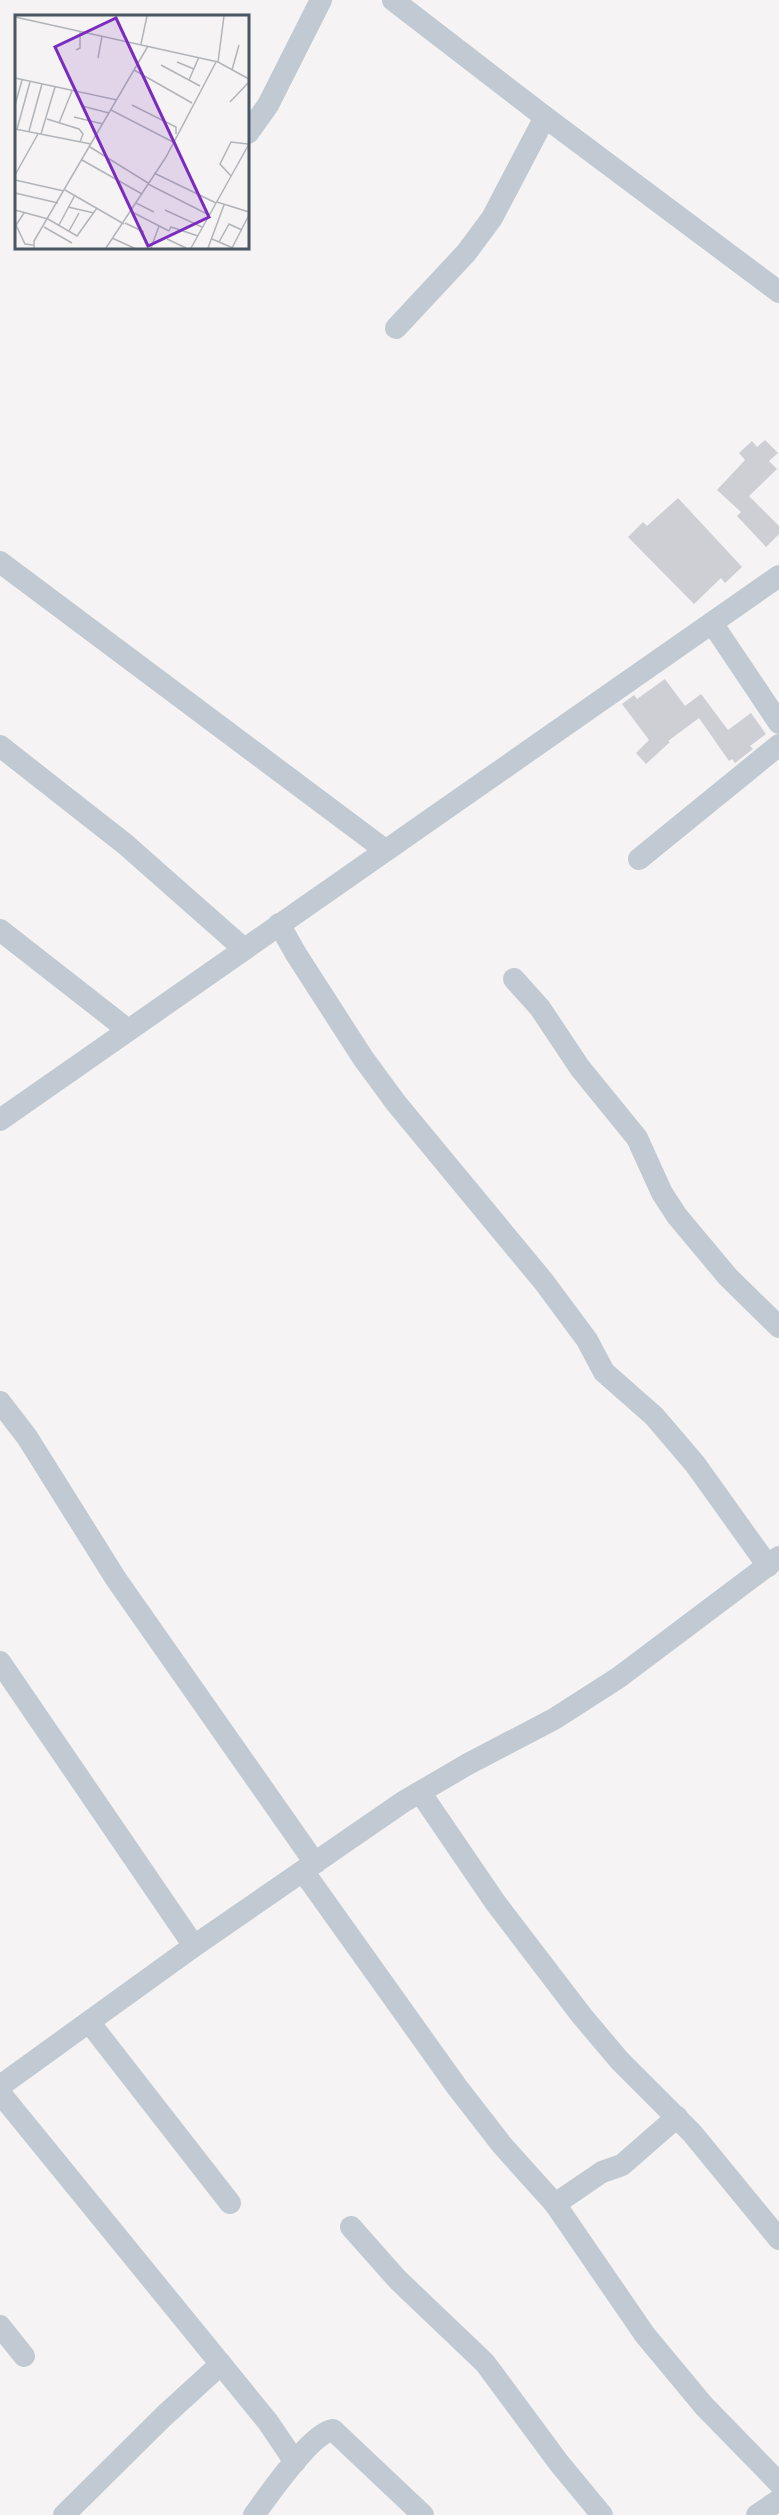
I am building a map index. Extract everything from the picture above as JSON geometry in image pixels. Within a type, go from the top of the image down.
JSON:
[{"type":"street","points":[[249,132],[268,105],[321,0]]},
{"type":"street","points":[[393,0],[779,292]]},
{"type":"street","points":[[396,328],[466,253],[492,218],[545,117]]},
{"type":"street","points":[[0,562],[385,850]]},
{"type":"street","points":[[0,1119],[779,576]]},
{"type":"street","points":[[712,623],[779,723]]},
{"type":"street","points":[[639,859],[779,745]]},
{"type":"street","points":[[0,746],[143,859],[244,949]]},
{"type":"street","points":[[0,2086],[194,1946],[420,1792],[555,1719],[609,1684],[774,1562],[654,1416],[604,1372],[586,1340],[544,1282],[396,1104],[320,992],[279,924]]},
{"type":"street","points":[[0,930],[128,1030]]},
{"type":"street","points":[[514,979],[540,1008],[580,1068],[637,1138],[662,1193],[677,1216],[728,1277],[779,1327]]},
{"type":"street","points":[[0,1402],[27,1437],[116,1579],[457,2087],[502,2145],[555,2204],[666,2362],[704,2406],[779,2483]]},
{"type":"street","points":[[0,1662],[194,1946]]},
{"type":"street","points":[[420,1792],[495,1902],[582,2016],[620,2061],[677,2117],[779,2239]]},
{"type":"street","points":[[89,2022],[230,2203]]},
{"type":"street","points":[[0,2093],[268,2422],[295,2462]]},
{"type":"street","points":[[555,2204],[602,2172],[622,2166],[677,2117]]},
{"type":"street","points":[[351,2227],[397,2279],[485,2362],[559,2463],[602,2515]]},
{"type":"street","points":[[0,2326],[24,2356]]},
{"type":"street","points":[[64,2515],[164,2416],[221,2364]]},
{"type":"street","points":[[254,2515],[295,2462],[322,2434],[333,2430],[423,2515]]},
{"type":"street","points":[[757,2515],[779,2500]]},
{"type":"building","points":[[765,440],[778,453],[769,461],[777,469],[749,496],[779,526],[779,534],[766,547],[737,516],[741,512],[717,490],[745,460],[739,453],[752,441],[757,447]]},
{"type":"building","points":[[678,498],[742,567],[725,583],[721,578],[694,604],[628,537],[643,522],[647,526]]},
{"type":"building","points":[[665,679],[685,706],[701,694],[728,730],[751,713],[766,734],[750,746],[753,749],[735,763],[732,759],[729,761],[699,718],[668,741],[670,742],[646,764],[636,753],[649,740],[622,704],[634,695],[637,699]]}]
